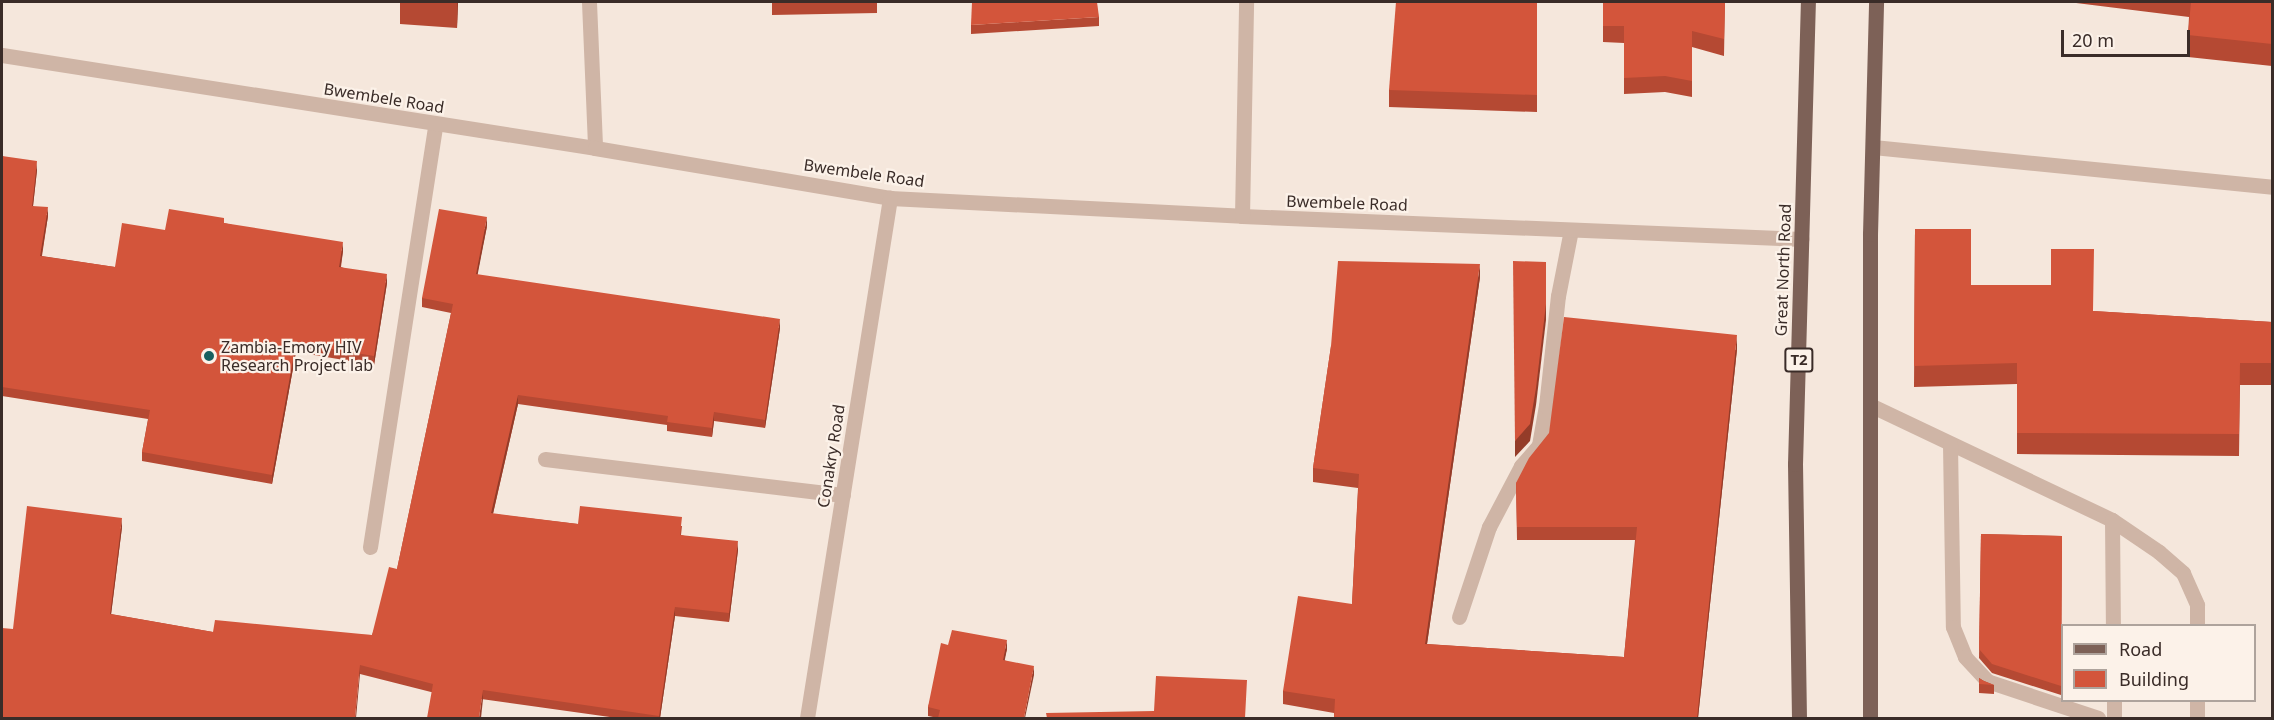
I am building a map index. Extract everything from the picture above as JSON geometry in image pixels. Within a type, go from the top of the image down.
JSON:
[{"type":"main road","name":"Great North Road","points":[[1799,718],[1795,464],[1808,2]]},
{"type":"main road","points":[[1870,718],[1870,405],[1876,2]]},
{"type":"street","points":[[589,2],[595,148]]},
{"type":"street","points":[[1242,216],[1246,2]]},
{"type":"street","name":"Bwembele Road","points":[[2,55],[595,148],[890,198],[1242,216],[1802,239]]},
{"type":"street","points":[[370,547],[435,124]]},
{"type":"street","points":[[1873,147],[2272,186]]},
{"type":"street","name":"Conakry Road","points":[[807,718],[890,198]]},
{"type":"street","points":[[1460,617],[1477,571],[1489,527],[1521,466],[1539,445],[1546,406],[1558,296],[1571,230]]},
{"type":"street","points":[[1870,405],[2112,520],[2159,552],[2183,573],[2197,605],[2197,624]]},
{"type":"street","points":[[1950,444],[1953,627],[1965,657],[1987,681],[2098,718]]},
{"type":"street","points":[[545,459],[843,495]]},
{"type":"street","points":[[2112,520],[2113,624]]},
{"type":"street","points":[[2114,702],[2114,718]]},
{"type":"street","points":[[2197,702],[2197,718]]},
{"type":"building","points":[[972,2],[1097,2],[1099,17],[971,25]]},
{"type":"building","points":[[1396,2],[1537,2],[1537,95],[1389,90]]},
{"type":"building","points":[[1603,2],[1725,2],[1724,39],[1692,31],[1692,81],[1665,76],[1624,78],[1624,26],[1603,26]]},
{"type":"building","points":[[2191,2],[2272,2],[2272,44],[2188,35]]},
{"type":"building","points":[[2,156],[37,161],[32,206],[48,207],[40,256],[115,267],[122,223],[165,230],[169,209],[224,218],[224,223],[343,242],[339,267],[387,274],[374,356],[296,343],[272,475],[142,452],[150,410],[2,387]]},
{"type":"building","points":[[439,209],[487,217],[476,274],[780,319],[765,420],[714,412],[712,428],[667,422],[668,416],[518,395],[491,513],[578,524],[580,506],[682,517],[680,535],[738,541],[729,613],[675,607],[659,716],[483,690],[479,718],[427,718],[433,684],[360,665],[355,718],[2,718],[2,628],[13,629],[27,506],[122,518],[110,614],[213,632],[215,620],[372,635],[389,567],[397,569],[453,304],[422,298]]},
{"type":"building","points":[[1915,229],[1971,229],[1971,285],[2051,285],[2051,249],[2094,249],[2093,311],[2272,322],[2272,363],[2240,363],[2239,434],[2017,433],[2017,363],[1914,366]]},
{"type":"building","points":[[1338,261],[1480,264],[1425,644],[1624,657],[1637,527],[1517,527],[1516,483],[1529,458],[1549,433],[1564,317],[1737,335],[1697,718],[1334,718],[1335,699],[1283,691],[1298,596],[1352,604],[1359,474],[1313,468],[1331,346]]},
{"type":"building","points":[[1513,261],[1546,262],[1546,304],[1530,424],[1515,441]]},
{"type":"building","points":[[1981,534],[2062,536],[2061,686],[1992,664],[1979,649]]},
{"type":"building","points":[[952,630],[1007,640],[1003,660],[1034,666],[1024,718],[938,718],[940,710],[928,707],[941,643],[948,645]]},
{"type":"building","points":[[1156,676],[1247,680],[1245,718],[1047,718],[1046,713],[1154,711]]},
{"type":"building","points":[[1979,678],[1984,681],[1994,685],[1979,684]]},
{"type":"place","name":"Zambia-Emory HIV Research Project lab","points":[[209,356]]}]
